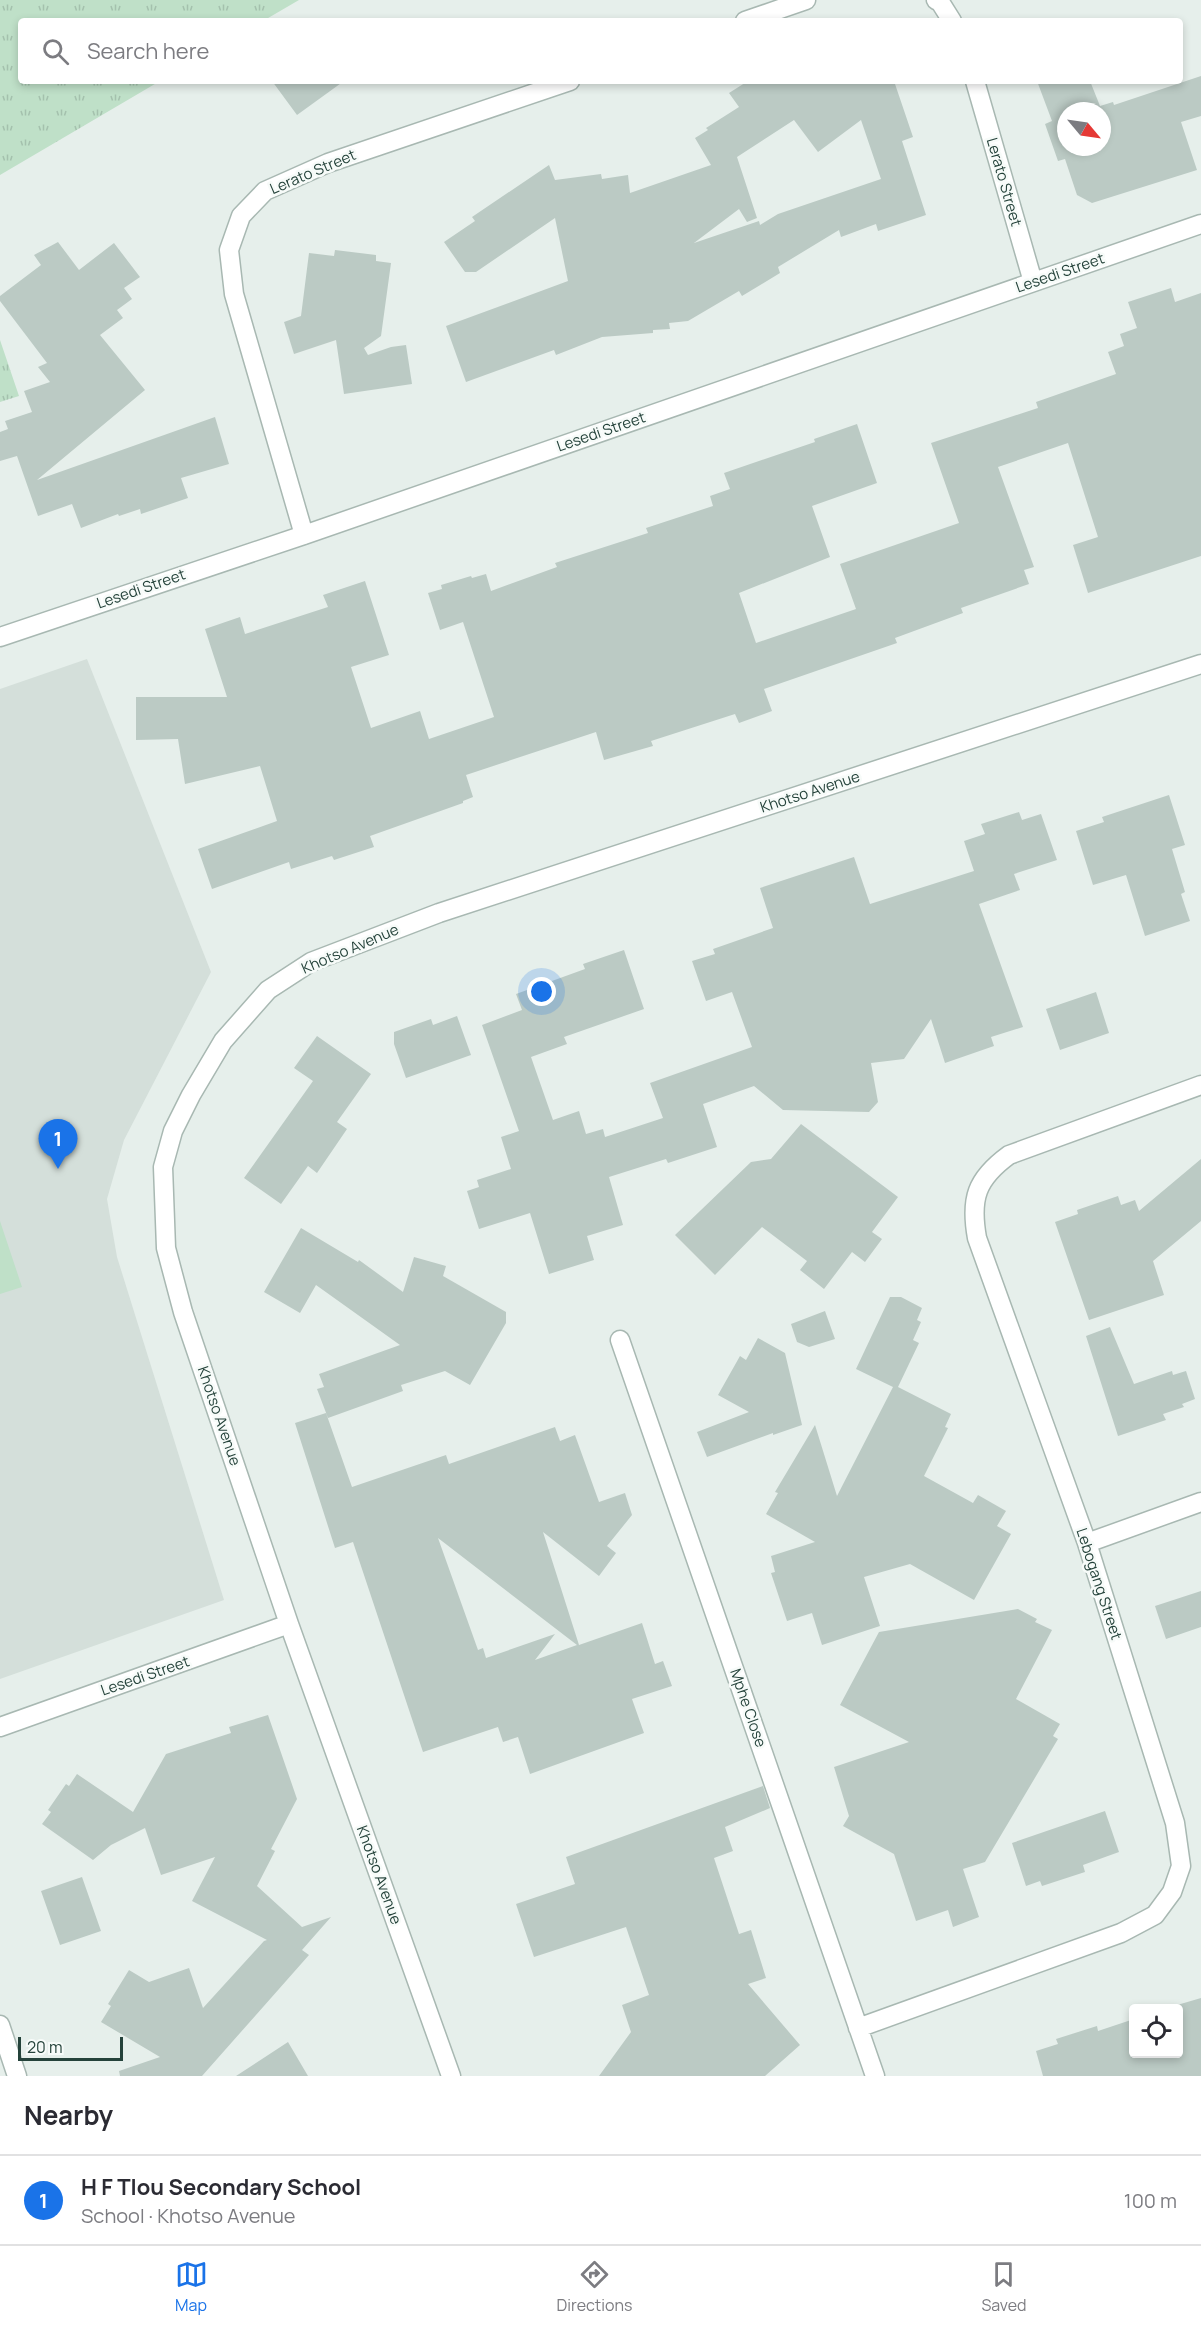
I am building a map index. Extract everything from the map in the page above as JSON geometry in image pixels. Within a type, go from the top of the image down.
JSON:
[{"type":"street","points":[[754,18],[806,0]]},
{"type":"street","points":[[936,0],[940,2],[950,18]]},
{"type":"street","name":"Lerato Street","points":[[304,535],[234,294],[229,250],[241,216],[265,191],[328,163],[561,84]]},
{"type":"street","name":"Lerato Street","points":[[976,84],[1033,282]]},
{"type":"street","name":"Lesedi Street","points":[[0,637],[304,535],[1201,224]]},
{"type":"street","name":"Khotso Avenue","points":[[451,2076],[289,1624],[183,1312],[166,1248],[163,1167],[173,1131],[191,1095],[223,1041],[268,990],[311,962],[440,913],[1201,664]]},
{"type":"street","name":"Lebogang Street","points":[[858,2028],[1121,1933],[1155,1915],[1172,1892],[1181,1866],[1175,1823],[1087,1543],[977,1238],[973,1215],[976,1191],[990,1168],[1009,1155],[1201,1085]]},
{"type":"street","name":"Mphe Close","points":[[620,1340],[875,2076]]},
{"type":"street","points":[[1087,1543],[1201,1502]]},
{"type":"street","name":"Lesedi Street","points":[[0,1726],[289,1624]]},
{"type":"street","points":[[0,2025],[18,2076]]},
{"type":"shaded area","points":[[87,659],[211,972],[124,1140],[107,1199],[117,1257],[224,1600],[0,1679],[0,689]]},
{"type":"green space","points":[[0,0],[299,0],[268,18],[18,18],[18,84],[155,84],[0,175]]},
{"type":"green space","points":[[0,340],[19,396],[0,402]]},
{"type":"green space","points":[[0,1221],[22,1287],[0,1294]]},
{"type":"building","points":[[1201,76],[1201,116],[1181,122],[1197,170],[1092,203],[1077,195],[1065,159],[1058,161],[1045,124],[1052,121],[1038,84],[1091,84],[1098,102],[1057,102],[1057,156],[1111,156],[1111,103],[1114,105],[1183,84],[1183,82]]},
{"type":"building","points":[[274,84],[340,84],[297,115]]},
{"type":"building","points":[[743,84],[895,84],[913,137],[902,141],[926,215],[878,231],[876,224],[841,237],[839,230],[778,267],[780,273],[742,296],[739,291],[688,321],[669,323],[670,329],[653,330],[653,333],[602,337],[556,355],[554,350],[466,382],[446,326],[568,281],[555,218],[476,272],[465,272],[444,242],[475,221],[472,217],[549,165],[555,180],[601,174],[602,179],[628,175],[630,193],[711,165],[695,138],[708,130],[706,128],[739,107],[729,93]],"holes":[[[794,120],[818,152],[861,120],[881,179],[778,214],[760,225],[759,221],[694,243],[739,209],[747,222],[757,218],[737,157]]]},
{"type":"building","points":[[58,242],[79,270],[114,243],[140,277],[124,288],[132,299],[117,310],[123,318],[100,335],[145,390],[37,480],[215,417],[229,464],[181,478],[188,498],[141,514],[140,509],[119,516],[118,514],[81,528],[72,504],[38,516],[17,456],[0,461],[0,432],[8,429],[5,421],[32,412],[24,391],[50,382],[38,367],[47,363],[0,301],[0,296],[41,265],[34,255]]},
{"type":"building","points":[[335,250],[376,255],[376,261],[391,263],[381,336],[364,348],[368,355],[391,347],[406,345],[412,384],[344,394],[336,340],[294,354],[284,322],[301,316],[309,253],[334,256]]},
{"type":"building","points":[[1171,288],[1175,302],[1201,293],[1201,556],[1088,593],[1073,545],[1098,537],[1068,443],[998,467],[1034,567],[1024,570],[1029,584],[961,608],[963,613],[895,638],[897,643],[764,689],[772,711],[739,723],[735,714],[651,741],[653,746],[604,760],[596,732],[466,775],[473,797],[463,803],[370,836],[374,847],[334,860],[332,856],[291,869],[289,862],[212,889],[198,849],[277,821],[260,766],[185,784],[178,739],[136,740],[136,697],[227,697],[205,629],[240,617],[245,634],[328,607],[323,595],[365,581],[389,655],[351,667],[371,728],[420,711],[429,739],[494,717],[463,622],[440,630],[428,593],[442,589],[441,585],[486,574],[491,591],[557,567],[555,563],[648,533],[646,528],[713,506],[710,496],[730,489],[724,473],[815,442],[814,439],[857,424],[877,483],[812,506],[830,557],[739,593],[756,643],[856,609],[840,564],[959,523],[931,443],[1038,408],[1036,402],[1116,374],[1108,352],[1124,346],[1120,334],[1137,328],[1128,302]]},
{"type":"building","points":[[1169,795],[1185,845],[1172,849],[1185,892],[1181,894],[1190,921],[1145,936],[1126,875],[1093,885],[1076,831],[1104,822],[1102,817]]},
{"type":"building","points":[[1019,812],[1022,820],[1041,814],[1057,860],[1014,874],[1020,890],[979,904],[1023,1027],[991,1037],[994,1046],[945,1063],[931,1019],[904,1059],[871,1063],[878,1102],[869,1112],[783,1110],[754,1086],[703,1104],[717,1147],[668,1163],[666,1159],[609,1177],[623,1225],[587,1236],[594,1260],[549,1274],[530,1213],[479,1229],[467,1191],[479,1187],[477,1180],[511,1169],[501,1137],[519,1131],[482,1025],[522,1010],[516,994],[585,969],[583,964],[624,950],[644,1009],[564,1037],[567,1044],[531,1057],[553,1120],[579,1111],[586,1134],[603,1129],[605,1137],[663,1118],[650,1083],[752,1047],[732,992],[706,1001],[692,961],[715,954],[713,949],[773,928],[760,888],[854,857],[870,904],[974,871],[964,841],[985,834],[981,824]]},
{"type":"building","points":[[1096,992],[1109,1033],[1060,1050],[1046,1009]]},
{"type":"building","points":[[457,1016],[471,1055],[406,1078],[394,1044],[394,1032],[431,1019],[433,1025]]},
{"type":"building","points":[[317,1036],[371,1074],[337,1122],[347,1129],[317,1173],[308,1166],[281,1204],[244,1178],[313,1081],[294,1068]]},
{"type":"building","points":[[801,1124],[898,1197],[872,1232],[882,1239],[865,1262],[852,1252],[824,1289],[800,1270],[807,1261],[762,1227],[715,1275],[675,1235],[751,1162],[771,1159]]},
{"type":"building","points":[[1201,1159],[1201,1221],[1153,1261],[1164,1295],[1089,1320],[1055,1222],[1078,1214],[1077,1210],[1118,1196],[1121,1205],[1135,1200],[1139,1211]]},
{"type":"building","points":[[301,1228],[358,1262],[359,1260],[403,1292],[414,1257],[446,1266],[443,1276],[506,1312],[506,1323],[470,1385],[445,1371],[401,1385],[403,1391],[328,1418],[317,1389],[324,1387],[319,1374],[400,1345],[316,1285],[300,1313],[264,1292]]},
{"type":"building","points":[[890,1297],[901,1297],[922,1308],[917,1320],[921,1322],[913,1340],[919,1343],[898,1387],[951,1414],[945,1427],[948,1428],[924,1476],[973,1503],[978,1495],[1006,1511],[997,1526],[1011,1534],[974,1600],[910,1564],[864,1577],[880,1626],[822,1645],[812,1613],[787,1621],[771,1573],[775,1572],[771,1556],[815,1542],[766,1514],[778,1493],[775,1492],[815,1425],[837,1496],[893,1387],[856,1369]]},
{"type":"building","points":[[825,1311],[835,1339],[809,1347],[797,1342],[791,1324]]},
{"type":"building","points":[[1110,1327],[1134,1384],[1172,1371],[1173,1375],[1186,1371],[1195,1399],[1182,1404],[1184,1407],[1163,1414],[1166,1420],[1118,1436],[1086,1336]]},
{"type":"building","points":[[758,1338],[785,1353],[802,1425],[707,1457],[697,1432],[749,1412],[718,1395],[740,1356],[746,1360]]},
{"type":"building","points":[[326,1413],[352,1487],[446,1455],[449,1464],[555,1427],[560,1441],[575,1435],[599,1502],[625,1493],[632,1515],[607,1546],[616,1553],[599,1576],[543,1532],[579,1645],[642,1623],[655,1664],[663,1661],[672,1686],[632,1699],[644,1733],[530,1774],[518,1737],[503,1742],[498,1727],[423,1752],[353,1542],[335,1548],[295,1423]],"holes":[[[438,1538],[577,1645],[535,1660],[555,1634],[486,1658],[483,1648],[478,1650]]]},
{"type":"building","points":[[1201,1591],[1201,1627],[1166,1639],[1155,1606]]},
{"type":"building","points":[[1018,1609],[1037,1619],[1035,1622],[1052,1630],[1016,1699],[1060,1724],[1053,1736],[1058,1739],[985,1862],[963,1869],[979,1917],[953,1927],[948,1910],[916,1921],[894,1854],[843,1826],[849,1816],[834,1767],[909,1742],[840,1705],[879,1632]]},
{"type":"building","points":[[268,1715],[297,1799],[271,1849],[275,1851],[257,1886],[302,1927],[331,1917],[302,1950],[309,1955],[202,2076],[120,2076],[119,2071],[160,2057],[101,2022],[111,2006],[108,2004],[129,1970],[149,1982],[189,1968],[203,2008],[267,1940],[192,1901],[215,1857],[161,1875],[145,1828],[111,1845],[93,1860],[42,1824],[51,1812],[48,1810],[66,1784],[69,1786],[77,1774],[133,1812],[166,1754],[231,1733],[229,1727]]},
{"type":"building","points":[[763,1786],[770,1808],[725,1827],[733,1851],[714,1858],[739,1934],[751,1930],[766,1978],[748,1984],[800,2045],[765,2076],[599,2076],[631,2032],[622,2005],[649,1995],[626,1927],[534,1957],[516,1904],[575,1884],[566,1857]]},
{"type":"building","points":[[1105,1811],[1119,1852],[1083,1865],[1085,1872],[1042,1886],[1040,1881],[1026,1886],[1012,1843]]},
{"type":"building","points":[[82,1877],[101,1931],[60,1945],[41,1891]]},
{"type":"building","points":[[1201,1998],[1201,2076],[1043,2076],[1036,2051],[1058,2044],[1056,2039],[1097,2026],[1098,2031],[1129,2021],[1129,2058],[1183,2058],[1183,2004],[1181,2004]]},
{"type":"building","points":[[288,2042],[308,2076],[236,2076]]},
{"type":"place","name":"H F Tlou Secondary School","points":[[58,1169]]}]
